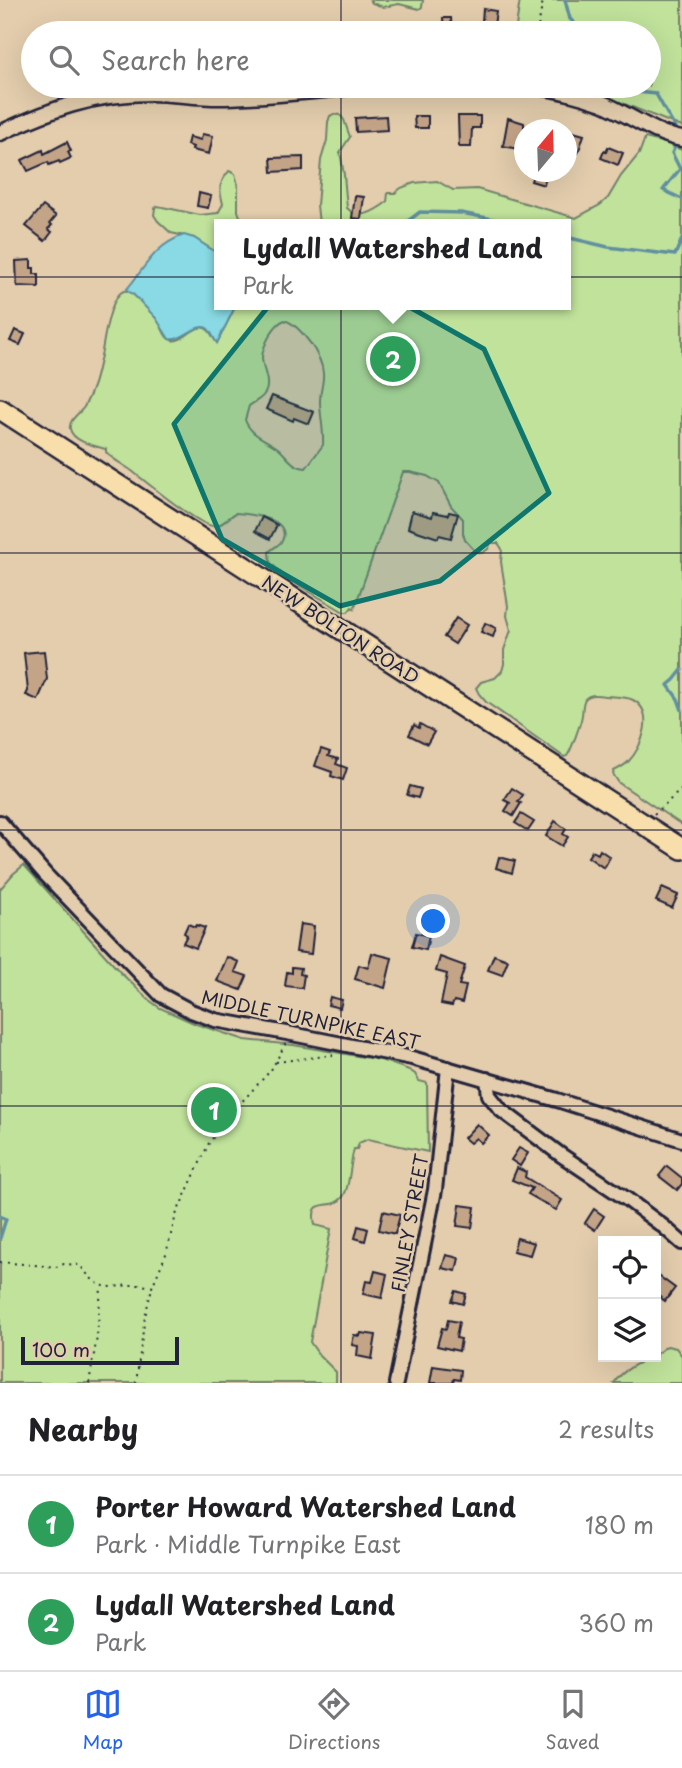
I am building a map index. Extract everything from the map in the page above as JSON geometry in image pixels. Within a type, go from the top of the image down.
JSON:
[{"type":"main road","name":"NEW BOLTON ROAD","points":[[0,409],[682,849]]},
{"type":"street","points":[[0,134],[38,116],[94,98]]},
{"type":"street","points":[[586,98],[682,139]]},
{"type":"street","name":"MIDDLE TURNPIKE EAST","points":[[0,822],[161,995],[191,1011],[215,1020],[410,1058],[682,1140]]},
{"type":"street","name":"FINLEY STREET","points":[[396,1383],[435,1190],[448,1068]]},
{"type":"street","points":[[486,1079],[489,1095],[501,1110],[628,1200],[682,1244]]},
{"type":"path","points":[[539,21],[543,0]]},
{"type":"path","points":[[643,824],[682,789]]},
{"type":"path","points":[[136,1383],[145,1316],[176,1215],[209,1143],[271,1070],[292,1034]]},
{"type":"path","points":[[275,1062],[341,1054]]},
{"type":"path","points":[[0,1262],[56,1267],[64,1264],[80,1265],[89,1278],[101,1287],[152,1287]]},
{"type":"path","points":[[89,1383],[97,1337],[101,1287]]},
{"type":"highlighted area","points":[[367,283],[484,349],[549,493],[440,581],[340,606],[222,539],[174,424],[267,308]]},
{"type":"green space","points":[[370,0],[423,0],[419,9],[399,4],[383,7]]},
{"type":"green space","points":[[520,0],[682,0],[682,127],[610,98],[661,98],[661,21],[517,21]]},
{"type":"green space","points":[[340,115],[350,137],[340,152],[347,208],[357,214],[372,211],[387,202],[388,193],[395,193],[414,183],[437,181],[453,190],[477,189],[576,218],[608,198],[639,154],[645,138],[682,150],[682,825],[619,783],[613,774],[633,756],[642,739],[644,713],[633,700],[598,695],[587,697],[573,743],[564,757],[486,702],[479,694],[476,688],[481,682],[495,678],[502,671],[504,650],[511,630],[501,562],[502,549],[498,543],[491,543],[482,553],[475,551],[465,540],[463,519],[451,506],[439,483],[427,476],[403,472],[354,609],[352,607],[348,612],[344,612],[285,577],[270,562],[269,552],[282,541],[284,533],[276,522],[259,516],[236,513],[219,525],[206,524],[112,458],[106,449],[85,443],[72,433],[71,423],[91,393],[109,315],[122,292],[128,291],[143,304],[169,339],[179,339],[203,328],[209,331],[217,343],[234,310],[571,310],[571,219],[318,219],[321,160],[327,140],[330,116]],"holes":[[[285,320],[298,328],[315,350],[323,373],[320,401],[323,445],[306,468],[294,464],[279,449],[255,434],[245,420],[249,406],[266,391],[262,357],[273,330]]]},
{"type":"green space","points":[[229,171],[235,174],[241,219],[214,219],[214,251],[194,238],[171,233],[154,215],[158,206],[200,215],[218,213],[223,204],[221,183]]},
{"type":"green space","points":[[24,865],[120,972],[160,1008],[196,1024],[245,1040],[381,1060],[409,1070],[419,1081],[427,1083],[428,1152],[368,1139],[359,1143],[357,1149],[354,1149],[345,1194],[337,1202],[315,1210],[315,1225],[331,1229],[310,1342],[336,1372],[336,1383],[0,1383],[0,889]]},
{"type":"green space","points":[[667,1346],[676,1348],[682,1356],[682,1383],[614,1383],[638,1363],[661,1362],[661,1350]]},
{"type":"water","points":[[184,235],[214,251],[214,310],[234,310],[217,343],[208,329],[203,327],[179,338],[169,339],[156,318],[126,290],[157,251]]},
{"type":"building","points":[[483,9],[496,11],[495,21],[482,21]]},
{"type":"building","points":[[386,116],[387,130],[356,132],[355,118]]},
{"type":"building","points":[[414,116],[428,116],[428,128],[415,128]]},
{"type":"building","points":[[458,116],[480,116],[480,128],[472,128],[471,147],[459,147]]},
{"type":"building","points":[[508,118],[514,120],[514,148],[503,146]]},
{"type":"building","points":[[577,133],[584,135],[577,153]]},
{"type":"building","points":[[202,134],[213,136],[209,154],[192,150],[193,147],[187,145],[189,137],[201,140]]},
{"type":"building","points":[[67,142],[71,158],[49,165],[48,162],[28,171],[22,160],[43,150],[44,154]]},
{"type":"building","points":[[608,147],[623,153],[618,165],[601,158]]},
{"type":"building","points":[[303,157],[303,170],[272,172],[271,158]]},
{"type":"building","points":[[199,193],[211,196],[208,208],[197,206]]},
{"type":"building","points":[[355,196],[364,197],[361,219],[352,218]]},
{"type":"building","points":[[43,206],[56,216],[48,229],[52,232],[45,241],[26,226]]},
{"type":"building","points":[[31,260],[34,274],[39,274],[39,287],[17,286],[16,261]]},
{"type":"building","points":[[15,330],[25,334],[20,345],[10,341]]},
{"type":"building","points":[[272,396],[314,412],[309,424],[294,418],[293,421],[266,409]]},
{"type":"building","points":[[412,511],[432,517],[433,512],[458,514],[451,538],[439,535],[438,538],[408,528]]},
{"type":"building","points":[[262,517],[277,525],[270,539],[255,531]]},
{"type":"building","points":[[456,618],[467,625],[455,644],[444,637]]},
{"type":"building","points":[[485,623],[496,628],[493,637],[481,632]]},
{"type":"building","points":[[44,651],[47,679],[38,700],[26,695],[28,691],[24,653]]},
{"type":"building","points":[[420,724],[434,732],[427,744],[409,735],[414,725],[419,728]]},
{"type":"building","points":[[321,749],[330,752],[328,756],[338,759],[336,764],[347,768],[343,780],[331,776],[332,772],[315,766]]},
{"type":"building","points":[[410,786],[421,789],[418,798],[407,795]]},
{"type":"building","points":[[512,788],[523,795],[513,816],[505,811],[510,803],[504,800]]},
{"type":"building","points":[[521,814],[534,822],[528,831],[515,823]]},
{"type":"building","points":[[555,821],[566,829],[563,834],[568,837],[562,846],[546,836]]},
{"type":"building","points":[[600,850],[610,857],[604,868],[588,857],[592,851],[598,854]]},
{"type":"building","points":[[499,857],[515,861],[512,873],[496,868]]},
{"type":"building","points":[[662,888],[678,895],[672,908],[656,901]]},
{"type":"building","points":[[188,924],[205,928],[196,948],[183,943]]},
{"type":"building","points":[[300,924],[314,926],[311,954],[296,952]]},
{"type":"building","points":[[416,933],[429,936],[426,950],[412,947]]},
{"type":"building","points":[[372,953],[392,958],[385,988],[355,979],[359,965],[368,968]]},
{"type":"building","points":[[494,955],[508,960],[502,975],[488,970]]},
{"type":"building","points":[[227,957],[239,962],[235,972],[247,976],[241,990],[217,981]]},
{"type":"building","points":[[440,957],[465,966],[459,985],[466,986],[462,1003],[454,1001],[452,1006],[441,1004],[447,974],[436,971]]},
{"type":"building","points":[[292,967],[301,968],[300,974],[304,975],[302,988],[285,986],[287,972],[292,973]]},
{"type":"building","points":[[330,997],[342,1000],[340,1008],[328,1005]]},
{"type":"building","points":[[477,1124],[489,1135],[481,1143],[476,1138],[470,1143],[464,1138]]},
{"type":"building","points":[[519,1148],[528,1153],[520,1166],[511,1160]]},
{"type":"building","points":[[667,1166],[682,1178],[682,1184],[677,1190],[659,1176]]},
{"type":"building","points":[[517,1168],[526,1172],[525,1177],[562,1200],[556,1210],[528,1194],[532,1188],[512,1180]]},
{"type":"building","points":[[460,1205],[475,1207],[472,1228],[457,1226]]},
{"type":"building","points":[[594,1209],[604,1216],[595,1230],[585,1223]]},
{"type":"building","points":[[383,1211],[400,1215],[395,1234],[379,1230]]},
{"type":"building","points":[[358,1226],[368,1229],[365,1241],[355,1238]]},
{"type":"building","points":[[517,1238],[534,1243],[530,1255],[513,1251]]},
{"type":"building","points":[[446,1255],[459,1258],[456,1271],[442,1268]]},
{"type":"building","points":[[375,1271],[387,1274],[382,1298],[363,1294],[366,1281],[372,1282]]},
{"type":"building","points":[[661,1278],[675,1288],[665,1301],[661,1298]]},
{"type":"building","points":[[456,1291],[466,1294],[463,1304],[452,1301]]},
{"type":"building","points":[[448,1320],[459,1322],[456,1338],[461,1339],[459,1351],[437,1346],[442,1328],[446,1329]]},
{"type":"building","points":[[361,1333],[376,1335],[372,1359],[357,1356],[358,1346],[352,1345],[354,1335],[360,1336]]},
{"type":"building","points":[[433,1366],[461,1370],[460,1380],[454,1379],[453,1383],[430,1383]]},
{"type":"waterway","points":[[565,0],[572,21]]},
{"type":"waterway","points":[[658,98],[675,128]]},
{"type":"waterway","points":[[676,145],[672,153],[680,169],[663,190],[682,199]]},
{"type":"waterway","points":[[411,219],[420,212],[461,213],[493,219]]},
{"type":"waterway","points":[[571,238],[608,247],[675,255],[682,239]]},
{"type":"waterway","points":[[682,670],[668,685],[682,710]]},
{"type":"waterway","points":[[0,1216],[6,1219],[0,1238]]},
{"type":"place","name":"Lydall Watershed Land","points":[[393,359]]},
{"type":"place","name":"Porter Howard Watershed Land","points":[[214,1110]]}]
